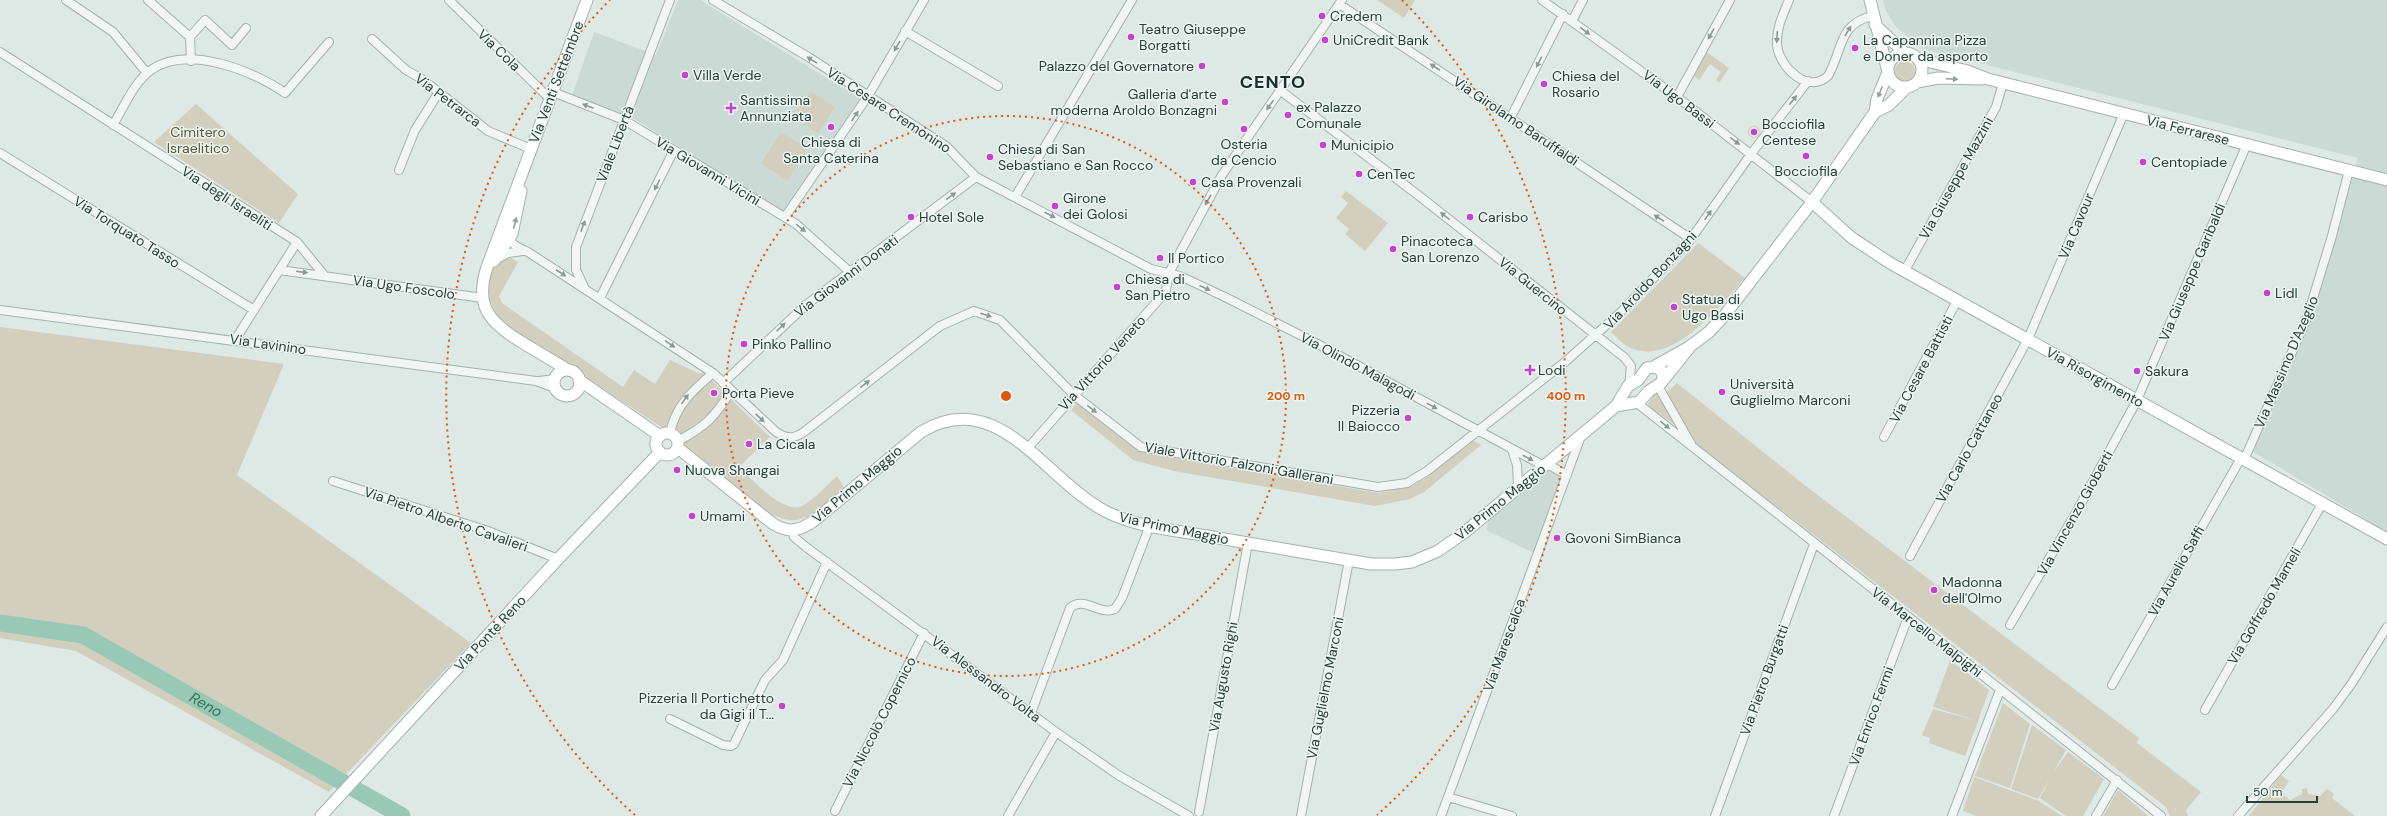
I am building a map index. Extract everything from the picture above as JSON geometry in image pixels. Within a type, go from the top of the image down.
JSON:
[{"type":"main road","name":"Via Venti Settembre","points":[[568,370],[497,326],[488,315],[483,298],[483,281],[587,0]]},
{"type":"main road","points":[[1870,0],[1888,72],[1897,85],[1912,84]]},
{"type":"main road","points":[[1874,20],[1904,53],[1918,58],[1922,73],[1889,105],[1875,112]]},
{"type":"main road","points":[[1627,390],[1626,400],[1634,403],[1660,382],[1675,367],[1689,347],[1724,316],[1812,202],[1875,112],[1877,98],[1892,58],[1904,53]]},
{"type":"main road","name":"Via Ferrarese","points":[[1918,58],[1968,71],[2003,83],[2387,180]]},
{"type":"main road","name":"Via Ferrarese","points":[[1912,84],[1938,78],[1988,79]]},
{"type":"main road","name":"Via Venti Settembre","points":[[483,281],[508,240],[516,219],[526,164]]},
{"type":"main road","name":"Via Risorgimento","points":[[1812,202],[1860,244],[1904,272],[2028,339],[2242,459],[2323,502],[2387,539]]},
{"type":"main road","name":"Via Primo Maggio","points":[[792,531],[801,529],[815,520],[905,443],[940,422],[962,419],[984,421],[1003,430],[1104,510],[1150,525],[1349,560],[1395,564],[1412,562],[1429,555],[1460,535],[1616,406],[1627,390],[1651,367],[1689,347]]},
{"type":"main road","name":"Via Venti Settembre","points":[[543,355],[555,380]]},
{"type":"main road","points":[[1651,367],[1661,369],[1660,382]]},
{"type":"main road","points":[[600,395],[576,392],[565,395],[555,380],[568,370],[575,373],[579,380],[600,395],[671,439],[772,523],[782,530],[792,531]]},
{"type":"main road","points":[[576,392],[579,380]]},
{"type":"main road","name":"Via Primo Maggio","points":[[1616,406],[1634,403]]},
{"type":"main road","points":[[671,439],[670,454],[660,452],[657,446],[671,439]]},
{"type":"main road","name":"Via Ponte Reno","points":[[321,816],[558,559],[660,452]]},
{"type":"street","points":[[66,0],[78,3],[113,32],[147,73]]},
{"type":"street","points":[[148,0],[190,37]]},
{"type":"street","name":"Via Cola","points":[[449,0],[551,96]]},
{"type":"street","name":"Viale Libertà","points":[[586,289],[576,270],[576,247],[670,0]]},
{"type":"street","points":[[707,0],[753,28],[753,31]]},
{"type":"street","name":"Via Cesare Cremonino","points":[[713,0],[952,150],[976,177],[1151,269],[1169,273]]},
{"type":"street","points":[[785,217],[868,96],[924,0]]},
{"type":"street","points":[[1015,197],[1132,0]]},
{"type":"street","name":"Via Ugo Bassi","points":[[1542,0],[1676,97],[1812,202]]},
{"type":"street","points":[[1572,21],[1584,0]]},
{"type":"street","points":[[1676,97],[1730,0]]},
{"type":"street","points":[[1790,0],[1779,25],[1778,51],[1787,69],[1808,81],[1816,82],[1828,76],[1850,26],[1858,19],[1874,20]]},
{"type":"street","name":"Via Vittorio Veneto","points":[[1027,449],[1166,290],[1169,273],[1222,175],[1281,91],[1340,2]]},
{"type":"street","name":"Via Girolamo Baruffaldi","points":[[1340,2],[1511,117],[1625,197],[1692,239]]},
{"type":"street","points":[[1511,117],[1563,14]]},
{"type":"street","points":[[191,61],[190,37],[205,20],[232,45],[246,28]]},
{"type":"street","points":[[905,31],[998,86]]},
{"type":"street","name":"Via Petrarca","points":[[372,39],[406,70],[439,92],[488,131],[531,149]]},
{"type":"street","points":[[113,125],[147,73],[160,64],[191,61],[220,64],[245,70],[285,93],[329,42]]},
{"type":"street","name":"Via degli Israeliti","points":[[0,52],[297,242]]},
{"type":"street","name":"Via Aroldo Bonzagni","points":[[1478,431],[1596,336],[1692,239],[1751,154],[1808,81]]},
{"type":"street","name":"Via Giuseppe Mazzini","points":[[1904,272],[1996,107],[2003,83]]},
{"type":"street","name":"Via Guercino","points":[[1281,91],[1418,195],[1625,358],[1631,366]]},
{"type":"street","points":[[399,170],[415,130],[439,92]]},
{"type":"street","name":"Via Giovanni Vicini","points":[[551,96],[624,120],[785,217],[816,240],[850,272]]},
{"type":"street","name":"Via Cavour","points":[[2028,339],[2124,113]]},
{"type":"street","name":"Via Giuseppe Garibaldi","points":[[2137,400],[2246,144]]},
{"type":"street","points":[[600,298],[674,150]]},
{"type":"street","name":"Via Torquato Tasso","points":[[0,153],[254,310]]},
{"type":"street","name":"Via Massimo D'Azeglio","points":[[2242,459],[2307,318],[2332,236],[2349,170]]},
{"type":"street","name":"Via Giovanni Donati","points":[[723,383],[791,318],[976,177]]},
{"type":"street","points":[[508,240],[505,226],[509,208]]},
{"type":"street","name":"Viale Libertà","points":[[508,240],[515,246],[528,252],[600,298],[713,373]]},
{"type":"street","points":[[235,340],[297,242],[324,275]]},
{"type":"street","points":[[494,261],[508,253],[528,252]]},
{"type":"street","name":"Via Ugo Foscolo","points":[[280,270],[483,298]]},
{"type":"street","name":"Via Olindo Malagodi","points":[[1169,273],[1226,297],[1312,341],[1512,450],[1545,465]]},
{"type":"street","name":"Via Cesare Battisti","points":[[1884,437],[1957,301]]},
{"type":"street","name":"Via Lavinino","points":[[0,310],[536,381],[555,380]]},
{"type":"street","name":"Viale Vittorio Falzoni Gallerani","points":[[731,391],[780,435],[788,438],[797,436],[940,326],[974,311],[1000,320],[1074,395],[1141,447],[1378,487],[1407,482],[1426,471],[1478,431]]},
{"type":"street","name":"Via Carlo Cattaneo","points":[[1910,556],[2028,339]]},
{"type":"street","points":[[1627,390],[1631,366],[1651,367]]},
{"type":"street","points":[[713,373],[731,391],[716,414],[699,430],[671,439],[677,411],[687,395],[713,373]]},
{"type":"street","name":"Via Marcello Malpighi","points":[[1660,382],[1693,448]]},
{"type":"street","name":"Via Vincenzo Gioberti","points":[[2010,625],[2084,497],[2137,400]]},
{"type":"street","name":"Via Marcello Malpighi","points":[[1634,403],[2161,816]]},
{"type":"street","name":"Via Marescalca","points":[[1441,816],[1581,436]]},
{"type":"street","points":[[1512,450],[1517,465],[1518,488]]},
{"type":"street","name":"Via Aurelio Saffi","points":[[2112,685],[2242,459]]},
{"type":"street","points":[[1545,465],[1567,475]]},
{"type":"street","name":"Via Pietro Alberto Cavalieri","points":[[333,481],[488,531],[558,559]]},
{"type":"street","name":"Via Goffredo Mameli","points":[[2205,710],[2323,502]]},
{"type":"street","points":[[1031,713],[1070,608],[1074,604],[1080,603],[1105,611],[1114,609],[1122,598],[1150,525]]},
{"type":"street","name":"Via Alessandro Volta","points":[[792,531],[798,541],[1056,732],[1118,775],[1189,816]]},
{"type":"street","name":"Via Augusto Righi","points":[[1199,812],[1248,543]]},
{"type":"street","name":"Via Pietro Burgatti","points":[[1715,816],[1814,544]]},
{"type":"street","name":"Via Guglielmo Marconi","points":[[1301,816],[1349,560]]},
{"type":"street","points":[[670,718],[723,745],[731,746],[734,744],[765,680],[783,660],[827,562]]},
{"type":"street","name":"Via Enrico Fermi","points":[[1834,816],[1908,617]]},
{"type":"street","points":[[2238,816],[2337,704],[2387,627]]},
{"type":"street","name":"Via Niccolò Copernico","points":[[835,812],[924,633]]},
{"type":"street","points":[[1952,816],[2000,690]]},
{"type":"street","points":[[1008,816],[1056,732]]},
{"type":"street","points":[[2096,816],[2117,780]]},
{"type":"street","points":[[1448,797],[1512,816]]},
{"type":"shaded area","name":"Santissima Annunziata","points":[[678,0],[700,0],[861,99],[786,214],[631,117],[572,96],[594,32],[656,55]]},
{"type":"shaded area","points":[[1883,0],[2387,0],[2387,532],[2252,451],[2315,309],[2358,158],[1923,49],[1896,27],[1886,11]]},
{"type":"shaded area","points":[[1548,471],[1563,478],[1534,553],[1486,530],[1489,518]]},
{"type":"green space","points":[[1377,0],[1415,0],[1404,18]]},
{"type":"green space","points":[[1705,51],[1729,68],[1719,83],[1716,80],[1721,72],[1710,64],[1699,80],[1691,74]]},
{"type":"green space","points":[[1905,61],[1912,64],[1915,71],[1912,78],[1905,81],[1898,78],[1895,71],[1898,64]]},
{"type":"green space","points":[[810,91],[835,107],[818,133],[793,117]]},
{"type":"green space","name":"Cimitero Israelitico","points":[[196,104],[298,194],[279,223],[154,142]]},
{"type":"green space","name":"Bocciofila Centese","points":[[1754,126],[1758,128],[1760,132],[1758,136],[1754,138],[1750,136],[1748,132],[1750,128]]},
{"type":"green space","points":[[781,132],[808,149],[787,181],[761,163]]},
{"type":"green space","points":[[1346,191],[1388,223],[1365,251],[1345,234],[1349,229],[1336,218],[1348,203],[1341,197]]},
{"type":"green space","points":[[1698,243],[1745,278],[1708,318],[1693,332],[1677,343],[1660,350],[1644,351],[1627,346],[1611,332]]},
{"type":"green space","points":[[509,256],[518,262],[499,296],[502,303],[623,387],[634,370],[655,384],[670,360],[700,374],[703,372],[770,437],[739,467],[777,501],[794,507],[802,506],[816,496],[837,476],[844,487],[816,511],[799,520],[789,520],[778,517],[765,510],[681,442],[675,434],[667,431],[502,322],[494,310],[488,287],[491,272],[495,265]]},
{"type":"green space","points":[[0,327],[284,364],[237,475],[471,643],[329,792],[76,651],[0,638]]},
{"type":"green space","points":[[1677,383],[1807,487],[2139,738],[2137,743],[2201,792],[2186,810],[2188,816],[2170,816],[2166,807],[1692,441],[1667,392]]},
{"type":"green space","points":[[1659,394],[1679,428],[1647,405],[1654,395]]},
{"type":"green space","points":[[1078,402],[1137,448],[1176,458],[1378,493],[1413,486],[1427,477],[1472,440],[1481,445],[1424,492],[1410,499],[1375,506],[1174,471],[1133,460],[1071,410]]},
{"type":"green space","points":[[1950,660],[1989,690],[1978,721],[1933,707]]},
{"type":"green space","points":[[2003,703],[2030,724],[2010,788],[1975,776]]},
{"type":"green space","points":[[1933,709],[1978,721],[1965,756],[1929,743],[1930,738],[1922,735]]},
{"type":"green space","points":[[2032,725],[2066,750],[2038,799],[2011,789]]},
{"type":"green space","points":[[2068,752],[2104,779],[2083,816],[2066,816],[2040,798],[2052,774]]},
{"type":"green space","points":[[2281,775],[2289,781],[2281,793],[2290,800],[2302,794],[2302,789],[2307,788],[2308,794],[2320,796],[2327,789],[2334,794],[2332,798],[2355,816],[2249,816]]},
{"type":"green space","points":[[1974,777],[2037,800],[2062,816],[1976,816],[1963,811]]},
{"type":"green space","points":[[2118,790],[2148,816],[2103,816]]},
{"type":"waterway","name":"Reno","points":[[0,623],[83,635],[402,816]]},
{"type":"place","name":"Credem","points":[[1322,16]]},
{"type":"place","name":"Teatro Giuseppe Borgatti","points":[[1131,37]]},
{"type":"place","name":"UniCredit Bank","points":[[1325,40]]},
{"type":"place","name":"La Capannina Pizza e Doner da asporto","points":[[1855,48]]},
{"type":"place","name":"Palazzo del Governatore","points":[[1202,66]]},
{"type":"place","name":"Villa Verde","points":[[685,75]]},
{"type":"place","name":"Chiesa del Rosario","points":[[1544,84]]},
{"type":"place","name":"Galleria d'arte moderna Aroldo Bonzagni","points":[[1225,102]]},
{"type":"place","name":"Santissima Annunziata","points":[[731,108]]},
{"type":"place","name":"ex Palazzo Comunale","points":[[1288,115]]},
{"type":"place","name":"Chiesa di Santa Caterina","points":[[831,127]]},
{"type":"place","name":"Osteria da Cencio","points":[[1244,129]]},
{"type":"place","name":"Bocciofila Centese","points":[[1754,132]]},
{"type":"place","name":"Municipio","points":[[1323,145]]},
{"type":"place","name":"Bocciofila","points":[[1806,156]]},
{"type":"place","name":"Chiesa di San Sebastiano e San Rocco","points":[[990,157]]},
{"type":"place","name":"Centopiade","points":[[2143,162]]},
{"type":"place","name":"CenTec","points":[[1359,174]]},
{"type":"place","name":"Casa Provenzali","points":[[1193,182]]},
{"type":"place","name":"Girone dei Golosi","points":[[1055,206]]},
{"type":"place","name":"Hotel Sole","points":[[911,217]]},
{"type":"place","name":"Carisbo","points":[[1470,217]]},
{"type":"place","name":"Pinacoteca San Lorenzo","points":[[1393,249]]},
{"type":"place","name":"Il Portico","points":[[1160,258]]},
{"type":"place","name":"Chiesa di San Pietro","points":[[1117,287]]},
{"type":"place","name":"Lidl","points":[[2267,293]]},
{"type":"place","name":"Statua di Ugo Bassi","points":[[1674,307]]},
{"type":"place","name":"Pinko Pallino","points":[[744,344]]},
{"type":"place","name":"Lodi","points":[[1530,370]]},
{"type":"place","name":"Sakura","points":[[2137,371]]},
{"type":"place","name":"Università Guglielmo Marconi","points":[[1722,392]]},
{"type":"place","name":"Porta Pieve","points":[[714,393]]},
{"type":"place","name":"Pizzeria Il Baiocco","points":[[1408,418]]},
{"type":"place","name":"La Cicala","points":[[749,444]]},
{"type":"place","name":"Nuova Shangai","points":[[677,470]]},
{"type":"place","name":"Umami","points":[[692,516]]},
{"type":"place","name":"Govoni SimBianca","points":[[1557,538]]},
{"type":"place","name":"Madonna dell'Olmo","points":[[1934,590]]},
{"type":"place","name":"Pizzeria Il Portichetto da Gigi il T...","points":[[782,706]]},
{"type":"district","name":"CENTO","points":[[1273,82]]}]
